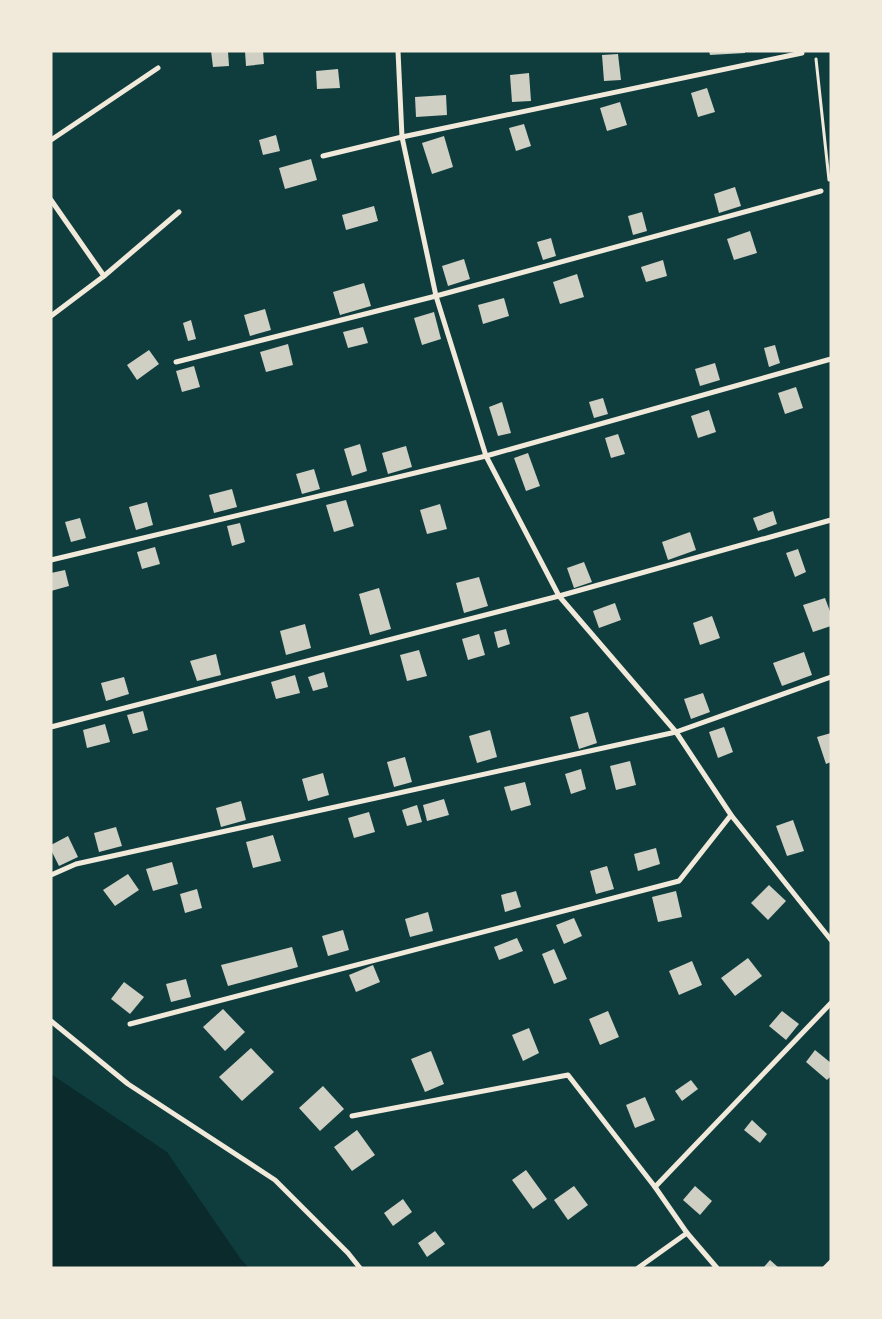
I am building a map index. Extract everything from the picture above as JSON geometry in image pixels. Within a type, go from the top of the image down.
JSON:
[{"type":"street","points":[[398,51],[402,137],[436,296],[486,456],[560,596],[676,732],[731,815],[831,940]]},
{"type":"street","points":[[323,156],[402,137],[802,53]]},
{"type":"street","points":[[51,140],[158,68]]},
{"type":"street","points":[[176,362],[436,296],[821,191]]},
{"type":"street","points":[[51,200],[104,276]]},
{"type":"street","points":[[51,316],[104,276],[179,212]]},
{"type":"street","points":[[51,560],[486,456],[831,359]]},
{"type":"street","points":[[51,727],[560,596],[831,520]]},
{"type":"street","points":[[51,875],[76,864],[676,732],[831,677]]},
{"type":"street","points":[[130,1024],[679,881],[731,815]]},
{"type":"street","points":[[655,1186],[831,1003]]},
{"type":"street","points":[[51,1021],[128,1084],[275,1180],[348,1253],[360,1268]]},
{"type":"street","points":[[352,1116],[568,1075],[655,1186],[687,1233],[717,1268]]},
{"type":"street","points":[[638,1268],[687,1233]]},
{"type":"street","points":[[825,1268],[831,1262]]},
{"type":"path","points":[[816,51],[816,67],[830,184]]},
{"type":"water","points":[[51,1074],[167,1152],[240,1258],[249,1268],[51,1268]]},
{"type":"building","points":[[211,51],[228,51],[229,66],[213,67]]},
{"type":"building","points":[[245,51],[263,51],[264,64],[246,66]]},
{"type":"building","points":[[709,51],[745,51],[745,53],[710,55]]},
{"type":"building","points":[[618,54],[621,80],[604,81],[602,55]]},
{"type":"building","points":[[338,69],[340,88],[317,89],[316,71]]},
{"type":"building","points":[[529,73],[531,101],[512,102],[510,75]]},
{"type":"building","points":[[707,88],[715,112],[698,117],[691,93]]},
{"type":"building","points":[[446,95],[447,115],[416,117],[415,97]]},
{"type":"building","points":[[620,102],[627,125],[607,131],[600,108]]},
{"type":"building","points":[[524,124],[531,146],[516,151],[509,128]]},
{"type":"building","points":[[276,135],[280,151],[263,155],[259,140]]},
{"type":"building","points":[[444,136],[453,167],[432,174],[422,143]]},
{"type":"building","points":[[311,159],[317,180],[285,189],[279,168]]},
{"type":"building","points":[[735,187],[741,206],[719,213],[714,194]]},
{"type":"building","points":[[374,206],[378,221],[346,230],[342,215]]},
{"type":"building","points":[[642,212],[647,231],[633,235],[628,216]]},
{"type":"building","points":[[750,231],[757,253],[734,260],[727,239]]},
{"type":"building","points":[[551,238],[556,256],[543,260],[537,242]]},
{"type":"building","points":[[464,259],[470,279],[448,286],[442,266]]},
{"type":"building","points":[[663,260],[667,276],[646,282],[641,267]]},
{"type":"building","points":[[577,274],[584,297],[560,304],[553,282]]},
{"type":"building","points":[[364,283],[371,306],[340,315],[333,292]]},
{"type":"building","points":[[504,298],[509,316],[483,324],[478,305]]},
{"type":"building","points":[[265,309],[271,330],[250,336],[244,315]]},
{"type":"building","points":[[434,312],[441,339],[422,345],[414,318]]},
{"type":"building","points":[[191,320],[196,339],[188,341],[183,323]]},
{"type":"building","points":[[363,327],[368,343],[348,348],[343,332]]},
{"type":"building","points":[[288,344],[293,365],[266,372],[260,352]]},
{"type":"building","points":[[775,345],[780,363],[769,367],[764,348]]},
{"type":"building","points":[[149,350],[159,364],[137,380],[127,365]]},
{"type":"building","points":[[715,363],[720,380],[700,386],[695,369]]},
{"type":"building","points":[[194,366],[200,387],[182,392],[176,371]]},
{"type":"building","points":[[796,387],[803,408],[785,414],[778,393]]},
{"type":"building","points":[[603,398],[608,414],[594,418],[589,402]]},
{"type":"building","points":[[502,402],[511,433],[498,436],[489,407]]},
{"type":"building","points":[[709,410],[716,432],[698,438],[691,416]]},
{"type":"building","points":[[618,434],[625,454],[611,458],[605,438]]},
{"type":"building","points":[[360,444],[367,471],[352,476],[344,449]]},
{"type":"building","points":[[406,446],[412,467],[388,474],[382,453]]},
{"type":"building","points":[[528,453],[540,486],[526,491],[514,458]]},
{"type":"building","points":[[314,469],[320,489],[302,494],[296,474]]},
{"type":"building","points":[[232,489],[237,507],[214,513],[209,495]]},
{"type":"building","points":[[346,500],[354,526],[334,532],[326,505]]},
{"type":"building","points":[[147,502],[153,525],[136,530],[129,507]]},
{"type":"building","points":[[440,504],[447,529],[427,534],[420,510]]},
{"type":"building","points":[[773,511],[777,524],[758,531],[753,518]]},
{"type":"building","points":[[80,518],[86,538],[71,542],[65,522]]},
{"type":"building","points":[[240,523],[245,542],[232,546],[227,526]]},
{"type":"building","points":[[690,532],[696,550],[668,560],[662,542]]},
{"type":"building","points":[[155,547],[160,564],[142,569],[137,552]]},
{"type":"building","points":[[798,549],[806,572],[795,577],[786,553]]},
{"type":"building","points":[[584,562],[592,582],[574,588],[567,568]]},
{"type":"building","points":[[65,570],[69,586],[51,591],[51,573]]},
{"type":"building","points":[[479,577],[488,606],[464,613],[456,583]]},
{"type":"building","points":[[379,588],[391,629],[370,635],[359,594]]},
{"type":"building","points":[[825,598],[831,614],[831,626],[813,632],[803,605]]},
{"type":"building","points":[[615,603],[621,620],[599,628],[593,611]]},
{"type":"building","points":[[712,616],[720,638],[700,645],[693,623]]},
{"type":"building","points":[[305,624],[311,648],[286,655],[280,631]]},
{"type":"building","points":[[506,629],[510,644],[498,648],[494,632]]},
{"type":"building","points":[[479,634],[485,655],[468,660],[462,639]]},
{"type":"building","points":[[419,650],[427,676],[407,681],[400,655]]},
{"type":"building","points":[[804,652],[812,675],[782,686],[773,663]]},
{"type":"building","points":[[216,654],[221,675],[197,681],[190,661]]},
{"type":"building","points":[[324,672],[328,687],[313,691],[308,677]]},
{"type":"building","points":[[295,675],[300,693],[276,699],[271,682]]},
{"type":"building","points":[[124,677],[129,694],[106,701],[101,683]]},
{"type":"building","points":[[703,693],[710,712],[691,719],[684,699]]},
{"type":"building","points":[[143,711],[148,730],[133,734],[127,715]]},
{"type":"building","points":[[588,712],[597,743],[579,749],[570,717]]},
{"type":"building","points":[[105,724],[110,742],[87,748],[83,730]]},
{"type":"building","points":[[724,727],[733,752],[718,758],[709,732]]},
{"type":"building","points":[[490,730],[497,757],[477,763],[469,736]]},
{"type":"building","points":[[831,733],[831,762],[826,764],[817,737]]},
{"type":"building","points":[[405,757],[412,782],[394,787],[387,762]]},
{"type":"building","points":[[630,761],[636,785],[616,790],[610,766]]},
{"type":"building","points":[[581,769],[586,789],[571,794],[565,774]]},
{"type":"building","points":[[323,773],[329,795],[308,801],[302,779]]},
{"type":"building","points":[[525,782],[531,805],[511,811],[504,787]]},
{"type":"building","points":[[444,799],[449,815],[427,821],[423,805]]},
{"type":"building","points":[[241,801],[246,820],[221,827],[216,808]]},
{"type":"building","points":[[417,805],[422,822],[407,826],[402,810]]},
{"type":"building","points":[[369,812],[375,832],[354,838],[348,818]]},
{"type":"building","points":[[793,820],[804,851],[787,856],[776,826]]},
{"type":"building","points":[[116,827],[122,846],[99,852],[94,833]]},
{"type":"building","points":[[273,835],[281,861],[253,868],[246,842]]},
{"type":"building","points":[[68,836],[78,857],[59,866],[51,850],[51,845]]},
{"type":"building","points":[[656,848],[660,864],[638,871],[634,854]]},
{"type":"building","points":[[172,862],[178,884],[153,891],[146,869]]},
{"type":"building","points":[[607,866],[614,889],[596,894],[590,871]]},
{"type":"building","points":[[128,874],[139,890],[115,906],[103,890]]},
{"type":"building","points":[[769,885],[786,901],[768,920],[751,903]]},
{"type":"building","points":[[197,889],[202,908],[185,913],[180,894]]},
{"type":"building","points":[[516,891],[521,907],[505,912],[501,895]]},
{"type":"building","points":[[676,891],[682,917],[658,922],[652,897]]},
{"type":"building","points":[[428,912],[433,931],[410,937],[405,919]]},
{"type":"building","points":[[574,918],[582,936],[564,944],[556,925]]},
{"type":"building","points":[[343,930],[349,950],[328,956],[322,936]]},
{"type":"building","points":[[517,938],[523,951],[499,960],[494,947]]},
{"type":"building","points":[[292,947],[298,967],[228,986],[221,965]]},
{"type":"building","points":[[554,949],[567,979],[554,984],[542,954]]},
{"type":"building","points":[[748,958],[762,976],[735,996],[721,978]]},
{"type":"building","points":[[692,961],[702,985],[679,995],[669,971]]},
{"type":"building","points":[[373,965],[380,982],[356,992],[349,975]]},
{"type":"building","points":[[186,979],[191,997],[171,1002],[166,984]]},
{"type":"building","points":[[124,982],[144,997],[130,1014],[111,999]]},
{"type":"building","points":[[223,1009],[245,1032],[225,1051],[203,1027]]},
{"type":"building","points":[[608,1011],[619,1037],[600,1045],[589,1019]]},
{"type":"building","points":[[782,1011],[799,1024],[786,1040],[769,1026]]},
{"type":"building","points":[[529,1028],[539,1053],[523,1061],[512,1035]]},
{"type":"building","points":[[251,1048],[274,1072],[242,1101],[219,1077]]},
{"type":"building","points":[[815,1050],[831,1063],[831,1076],[827,1080],[806,1062]]},
{"type":"building","points":[[431,1051],[444,1084],[425,1092],[411,1059]]},
{"type":"building","points":[[691,1080],[698,1089],[682,1101],[675,1091]]},
{"type":"building","points":[[323,1086],[344,1109],[320,1131],[299,1108]]},
{"type":"building","points":[[645,1097],[655,1120],[635,1128],[626,1105]]},
{"type":"building","points":[[752,1120],[767,1134],[760,1143],[744,1130]]},
{"type":"building","points":[[357,1130],[375,1155],[352,1171],[334,1147]]},
{"type":"building","points":[[526,1170],[547,1199],[533,1209],[512,1180]]},
{"type":"building","points":[[574,1186],[588,1205],[568,1220],[554,1200]]},
{"type":"building","points":[[695,1186],[712,1201],[700,1215],[683,1200]]},
{"type":"building","points":[[403,1199],[412,1212],[393,1226],[384,1213]]},
{"type":"building","points":[[435,1231],[445,1244],[427,1257],[418,1243]]},
{"type":"building","points":[[770,1260],[779,1268],[763,1268]]}]
